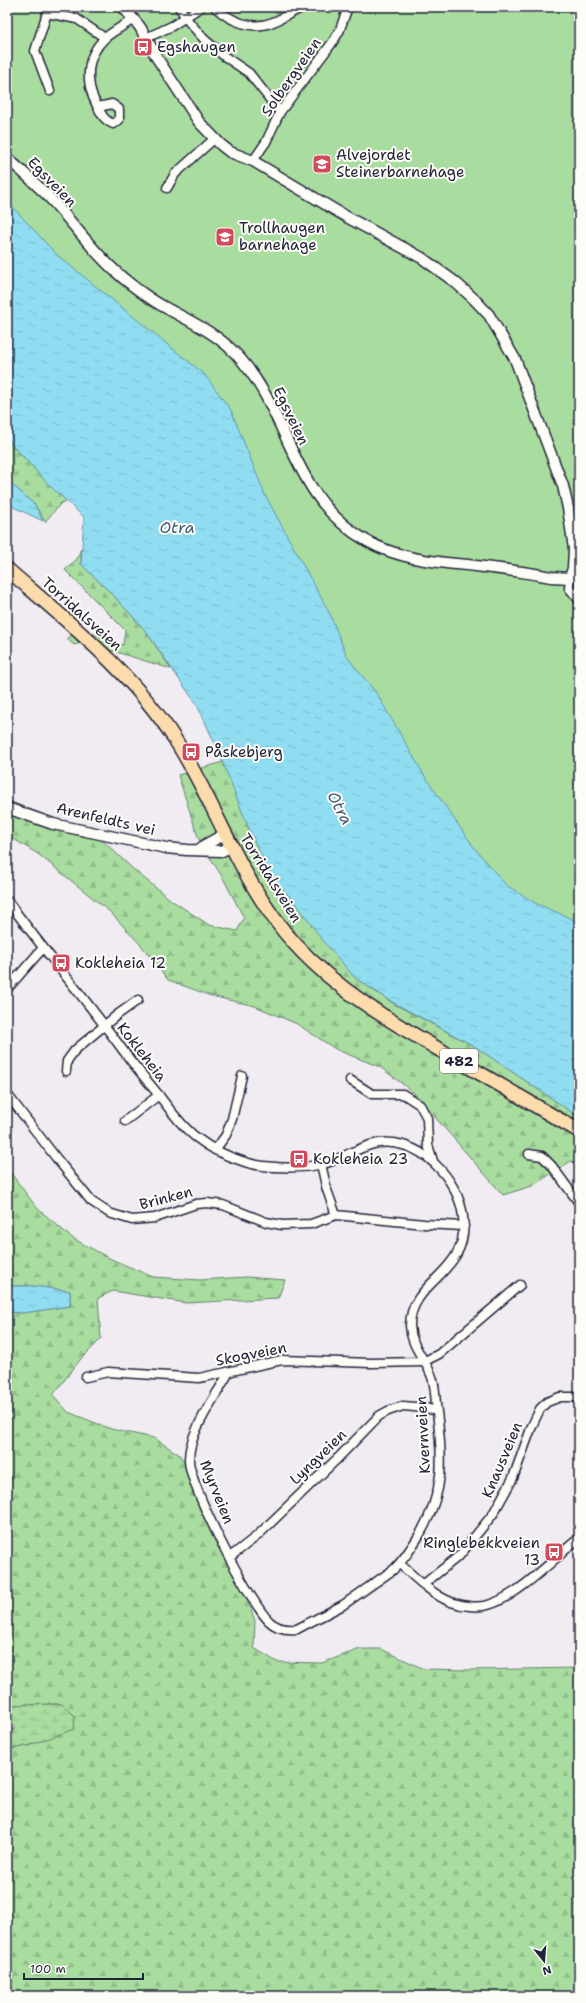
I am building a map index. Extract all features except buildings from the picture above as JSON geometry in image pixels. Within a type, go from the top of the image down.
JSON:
[{"type":"main road","name":"Torridalsveien","points":[[7,569],[109,659],[139,691],[175,740],[189,762],[225,834],[259,894],[290,938],[308,957],[345,989],[395,1024],[579,1131]]},
{"type":"street","points":[[123,7],[134,19],[156,58],[199,122],[214,139],[230,152],[253,161],[345,216],[422,258],[455,282],[489,315],[515,359],[563,486],[574,549],[573,568],[569,588],[579,600]]},
{"type":"street","points":[[179,7],[204,39],[217,51],[249,73],[280,112]]},
{"type":"street","points":[[146,38],[172,26],[201,7]]},
{"type":"street","points":[[215,7],[236,22],[254,25],[272,23],[304,7]]},
{"type":"street","name":"Solbergveien","points":[[253,161],[266,142],[280,112],[339,32],[347,8]]},
{"type":"street","points":[[50,91],[35,51],[47,10],[77,19],[106,38]]},
{"type":"street","points":[[98,107],[89,88],[88,71],[94,53],[106,38],[134,19]]},
{"type":"street","points":[[167,188],[175,174],[214,139]]},
{"type":"street","name":"Egsveien","points":[[7,158],[47,195],[92,247],[123,278],[156,302],[216,336],[235,353],[258,383],[307,481],[321,503],[341,523],[367,541],[390,551],[414,558],[555,578],[570,578]]},
{"type":"street","name":"Arenfeldts vei","points":[[7,808],[53,824],[145,844],[187,850],[200,849],[222,851],[232,846]]},
{"type":"street","points":[[200,849],[225,834]]},
{"type":"street","name":"Kokleheia","points":[[7,900],[159,1095],[191,1133],[215,1150],[246,1163],[280,1166],[321,1164],[379,1143],[399,1144],[408,1147],[433,1161],[446,1176],[457,1195],[461,1204],[464,1226],[463,1238],[456,1257],[421,1295],[412,1311],[410,1327],[413,1343],[423,1362]]},
{"type":"street","points":[[7,989],[43,948]]},
{"type":"street","name":"Kokleheia","points":[[66,1072],[67,1061],[75,1050],[117,1015],[138,1000]]},
{"type":"street","points":[[215,1150],[226,1135],[232,1119],[242,1076]]},
{"type":"street","name":"Kokleheia","points":[[350,1080],[372,1094],[403,1094],[420,1105],[427,1118],[428,1145],[433,1161]]},
{"type":"street","name":"Brinken","points":[[7,1094],[91,1201],[102,1210],[116,1216],[132,1220],[147,1219],[196,1204],[207,1203],[223,1205],[266,1222],[282,1225],[311,1224],[336,1215],[424,1224],[464,1226]]},
{"type":"street","name":"Kokleheia","points":[[125,1121],[159,1095]]},
{"type":"street","points":[[529,1154],[542,1156],[552,1166],[579,1204]]},
{"type":"street","points":[[321,1164],[328,1194],[336,1215]]},
{"type":"street","points":[[423,1362],[439,1354],[520,1285]]},
{"type":"street","name":"Skogveien","points":[[86,1377],[108,1372],[199,1378],[260,1364],[293,1359],[371,1363],[423,1362]]},
{"type":"street","name":"Kvernveien","points":[[230,1557],[245,1586],[264,1615],[277,1627],[291,1630],[305,1626],[343,1605],[400,1564],[431,1514],[439,1488],[442,1448],[436,1411],[434,1384],[428,1368],[423,1362]]},
{"type":"street","name":"Myrveien","points":[[229,1372],[196,1432],[190,1449],[188,1462],[199,1495],[230,1557]]},
{"type":"street","name":"Knausveien","points":[[424,1584],[460,1555],[494,1514],[513,1478],[532,1426],[540,1409],[548,1402],[560,1397],[579,1397]]},
{"type":"street","name":"Lyngveien","points":[[230,1557],[257,1536],[379,1416],[395,1408],[403,1406],[426,1408],[436,1411]]},
{"type":"street","points":[[400,1564],[440,1596],[451,1602],[478,1606],[487,1605],[508,1595],[579,1538]]},
{"type":"green space","points":[[7,7],[579,7],[579,971],[499,929],[7,276]]},
{"type":"green space","points":[[7,439],[67,501],[61,503],[45,522],[35,505],[7,480]]},
{"type":"green space","points":[[81,548],[81,564],[114,596],[145,630],[171,669],[84,642],[74,645],[67,639],[80,629],[123,645],[125,630],[65,570],[77,559]]},
{"type":"green space","points":[[223,762],[251,834],[325,942],[355,978],[394,1004],[474,1046],[579,1117],[579,1166],[571,1161],[532,1186],[503,1195],[413,1092],[380,1067],[337,1050],[297,1024],[255,1006],[211,996],[168,980],[141,945],[109,911],[38,854],[7,835],[7,800],[100,838],[134,870],[171,900],[209,925],[237,931],[244,918],[223,878],[199,840],[178,775]]},
{"type":"green space","points":[[7,1168],[37,1208],[72,1238],[111,1259],[153,1277],[200,1280],[246,1277],[285,1280],[278,1298],[186,1303],[113,1291],[98,1298],[101,1339],[80,1360],[53,1395],[68,1412],[111,1429],[154,1438],[180,1455],[241,1579],[255,1621],[254,1648],[277,1662],[322,1663],[360,1649],[381,1649],[424,1669],[469,1670],[579,1668],[579,1996],[7,1996],[7,1750],[31,1745],[62,1704],[7,1705],[7,1312],[23,1313],[70,1306],[70,1291],[33,1286],[7,1286]]},
{"type":"green space","points":[[62,1704],[75,1716],[74,1729],[31,1745],[7,1750],[7,1739],[15,1727],[9,1717],[7,1717],[7,1705]]},
{"type":"water","name":"Otra","points":[[7,201],[57,255],[204,374],[231,410],[265,495],[330,614],[347,657],[377,694],[424,775],[450,813],[476,850],[506,885],[535,903],[579,922],[579,1117],[474,1046],[394,1003],[355,978],[324,942],[297,905],[270,874],[251,834],[217,748],[197,705],[145,630],[114,596],[81,564],[84,517],[50,486],[7,439]]},
{"type":"water","points":[[7,480],[35,505],[43,521],[7,504]]},
{"type":"water","points":[[7,1286],[33,1286],[70,1291],[70,1306],[23,1313],[7,1312]]},
{"type":"place","name":"Egshaugen","points":[[143,47]]},
{"type":"place","name":"Alvejordet Steinerbarnehage","points":[[322,164]]},
{"type":"place","name":"Trollhaugen barnehage","points":[[225,237]]},
{"type":"place","name":"Påskebjerg","points":[[191,752]]},
{"type":"place","name":"Kokleheia 12","points":[[61,963]]},
{"type":"place","name":"Kokleheia 23","points":[[299,1159]]},
{"type":"place","name":"Ringlebekkveien 13","points":[[554,1552]]}]
